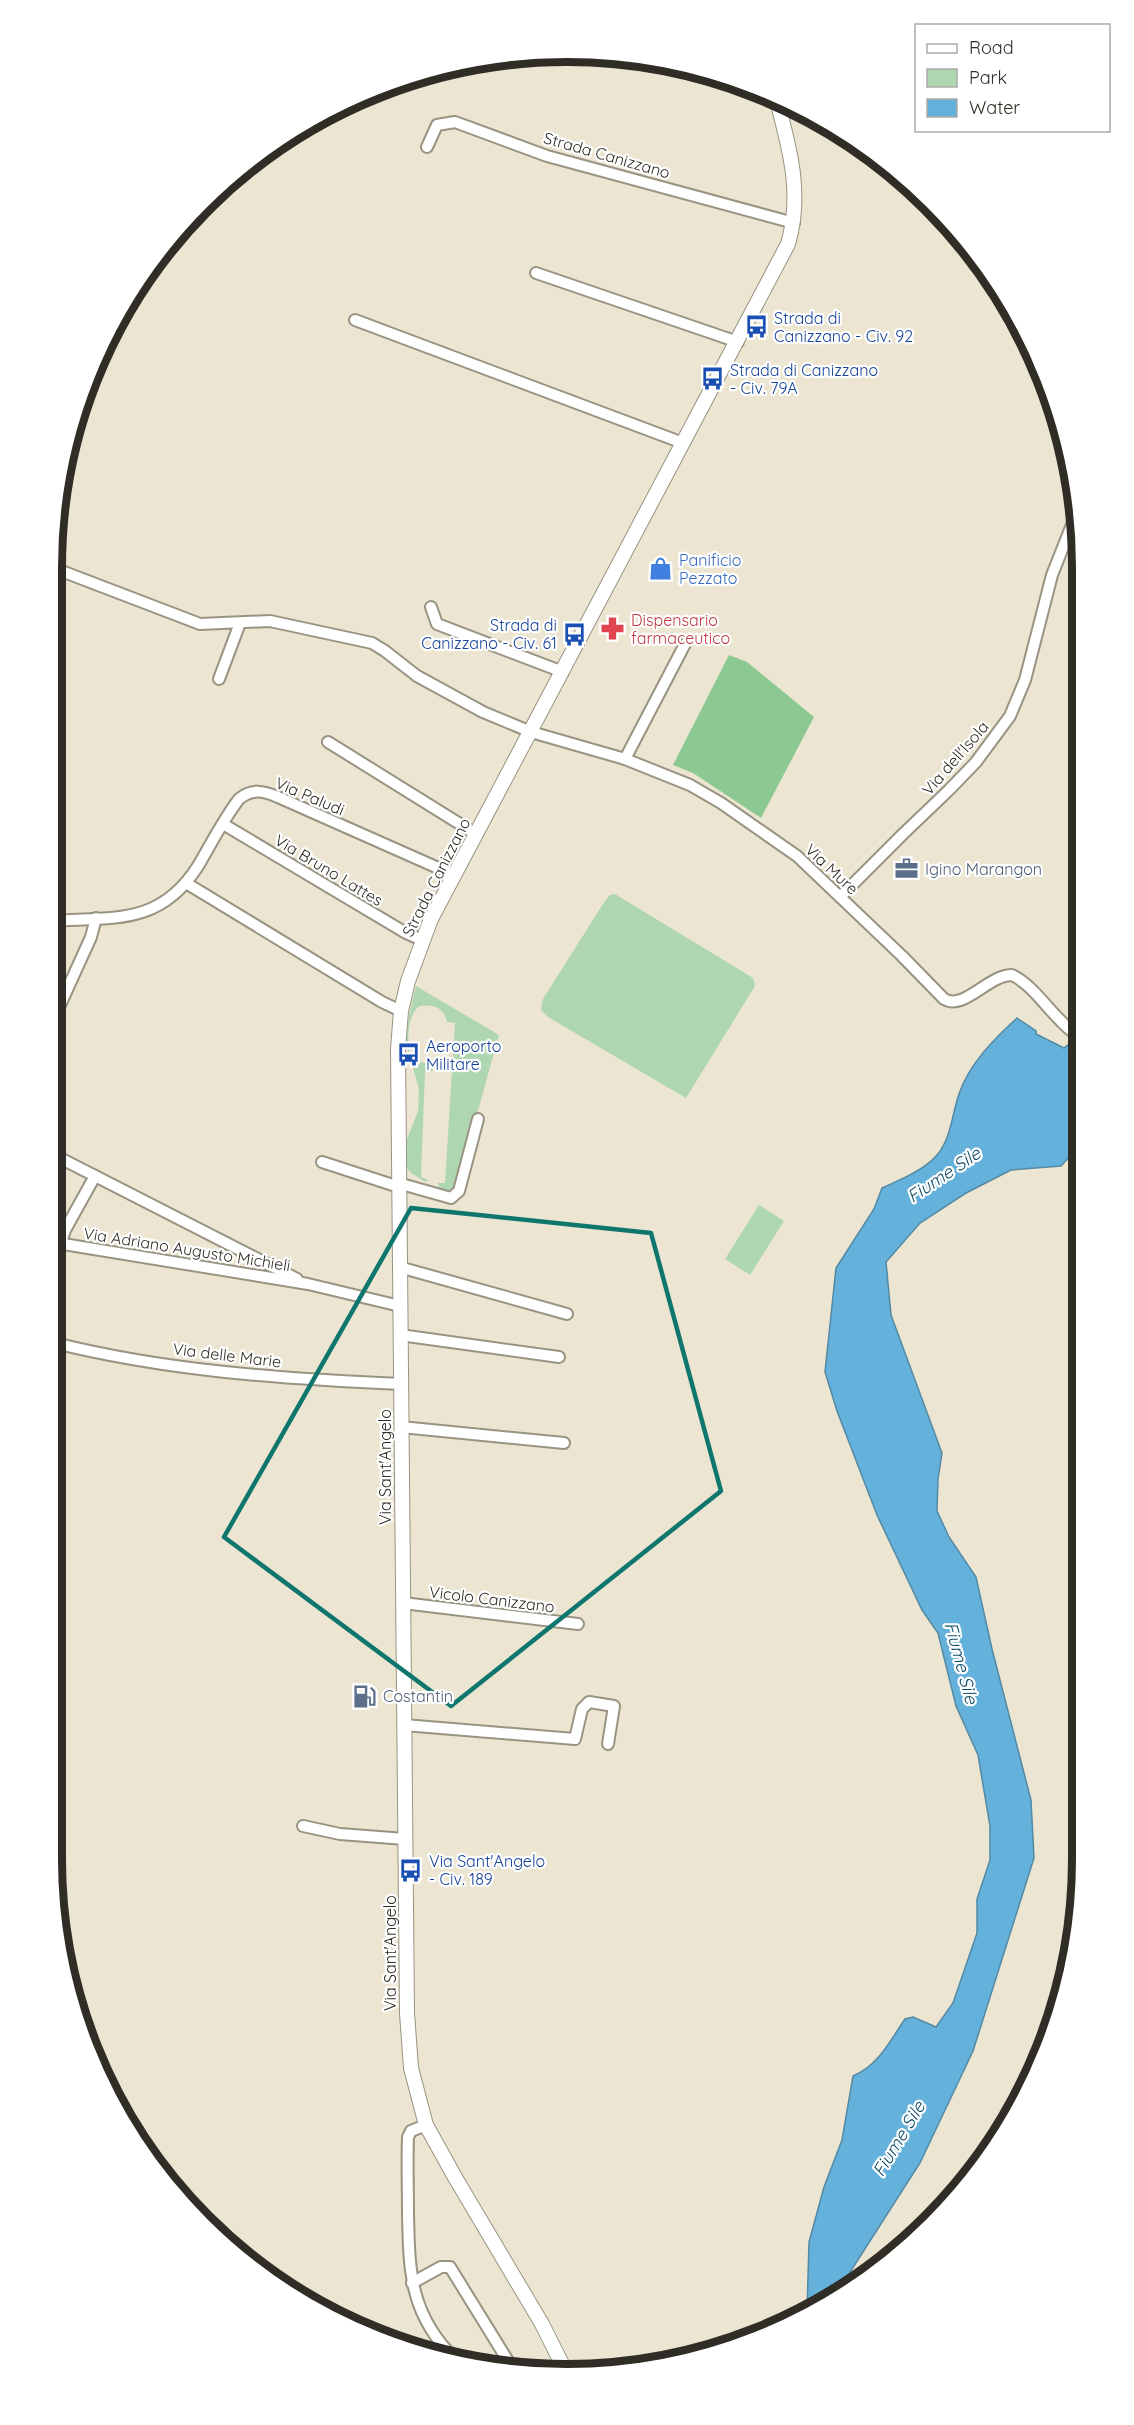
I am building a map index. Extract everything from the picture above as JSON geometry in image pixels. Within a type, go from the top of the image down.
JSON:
[{"type":"street","name":"Strada Canizzano","points":[[401,1384],[398,1049],[401,1011],[408,981],[422,940],[454,875],[784,255],[794,223],[796,194],[793,168],[779,108]]},
{"type":"street","name":"Strada Canizzano","points":[[427,147],[437,125],[455,122],[547,156],[794,223]]},
{"type":"street","points":[[536,273],[738,342]]},
{"type":"street","points":[[356,320],[684,443]]},
{"type":"street","name":"Via dell'Isola","points":[[840,897],[976,762],[1010,716],[1025,680],[1052,575],[1070,527]]},
{"type":"street","name":"Via Mure","points":[[62,571],[200,624],[270,621],[372,644],[385,651],[417,676],[483,712],[531,732],[625,759],[682,781],[721,802],[797,856],[948,1002],[961,1000],[997,978],[1012,975],[1072,1030]]},
{"type":"street","points":[[432,607],[437,624],[563,672]]},
{"type":"street","points":[[219,679],[240,623]]},
{"type":"street","points":[[625,759],[685,644]]},
{"type":"street","points":[[328,742],[476,834]]},
{"type":"street","name":"Via Paludi","points":[[62,920],[151,911],[169,900],[186,883],[233,807],[245,794],[255,790],[454,875]]},
{"type":"street","name":"Via Bruno Lattes","points":[[223,824],[406,933],[422,940]]},
{"type":"street","points":[[186,883],[372,996],[401,1011]]},
{"type":"street","points":[[62,1001],[91,937],[96,918]]},
{"type":"street","points":[[322,1162],[399,1187],[405,1185],[447,1198],[457,1195],[478,1119]]},
{"type":"street","name":"Via Adriano Augusto Michieli","points":[[62,1159],[308,1284]]},
{"type":"street","name":"Via Adriano Augusto Michieli","points":[[62,1234],[95,1176]]},
{"type":"street","name":"Via Adriano Augusto Michieli","points":[[62,1244],[308,1284],[400,1306]]},
{"type":"street","points":[[399,1267],[567,1314]]},
{"type":"street","points":[[400,1335],[559,1357]]},
{"type":"street","name":"Via delle Marie","points":[[62,1344],[148,1361],[218,1370],[310,1380],[401,1384]]},
{"type":"street","name":"Via Sant'Angelo","points":[[401,1384],[405,1839],[409,2052],[414,2083],[426,2125],[542,2324],[562,2364]]},
{"type":"street","points":[[401,1427],[564,1443]]},
{"type":"street","name":"Vicolo Canizzano","points":[[403,1603],[578,1624]]},
{"type":"street","points":[[404,1725],[575,1739],[582,1708],[589,1702],[614,1706],[608,1744]]},
{"type":"street","points":[[303,1826],[340,1834],[405,1839]]},
{"type":"street","points":[[426,2125],[411,2131],[408,2137],[409,2260],[412,2283],[424,2319],[444,2348]]},
{"type":"street","points":[[412,2283],[441,2266],[450,2268],[507,2360]]},
{"type":"highlighted area","points":[[411,1208],[651,1233],[721,1491],[451,1706],[224,1537]]},
{"type":"green space","points":[[729,655],[747,662],[814,717],[761,818],[693,773],[673,765]]},
{"type":"green space","points":[[615,894],[753,978],[755,986],[686,1098],[548,1017],[541,1010],[543,999],[603,904],[610,895]]},
{"type":"green space","points":[[416,986],[499,1035],[457,1186],[451,1193],[440,1190],[438,1183],[445,1183],[455,1023],[447,1022],[443,1013],[433,1006],[418,1007],[414,1011],[408,1037],[410,1056],[430,1066],[433,1071],[425,1071],[421,1177],[428,1180],[426,1182],[407,1168],[407,1139],[418,1111],[419,1089],[406,1043]]},
{"type":"green space","points":[[759,1205],[784,1221],[750,1275],[725,1259]]},
{"type":"water","name":"Fiume Sile","points":[[1017,1018],[1036,1031],[1036,1034],[1064,1048],[1072,1042],[1072,1154],[1061,1166],[1011,1170],[966,1193],[920,1223],[886,1262],[891,1315],[942,1453],[937,1511],[949,1537],[976,1577],[1031,1800],[1034,1858],[973,2051],[920,2163],[845,2280],[807,2303],[809,2242],[824,2187],[842,2140],[853,2076],[870,2066],[889,2044],[905,2019],[913,2017],[936,2027],[953,2003],[977,1933],[977,1899],[990,1860],[990,1826],[978,1755],[956,1706],[938,1633],[922,1610],[877,1515],[837,1411],[825,1372],[836,1268],[874,1209],[882,1188],[919,1170],[942,1149],[963,1083],[991,1043]]},
{"type":"place","name":"Strada di Canizzano - Civ. 92","points":[[756,327]]},
{"type":"place","name":"Strada di Canizzano - Civ. 79A","points":[[712,379]]},
{"type":"place","name":"Panificio Pezzato","points":[[661,569]]},
{"type":"place","name":"Dispensario farmaceutico","points":[[613,629]]},
{"type":"place","name":"Strada di Canizzano - Civ. 61","points":[[575,634]]},
{"type":"place","name":"Igino Marangon","points":[[907,869]]},
{"type":"place","name":"Aeroporto Militare","points":[[408,1055]]},
{"type":"place","name":"Costantin","points":[[365,1696]]},
{"type":"place","name":"Via Sant'Angelo - Civ. 189","points":[[411,1870]]}]
